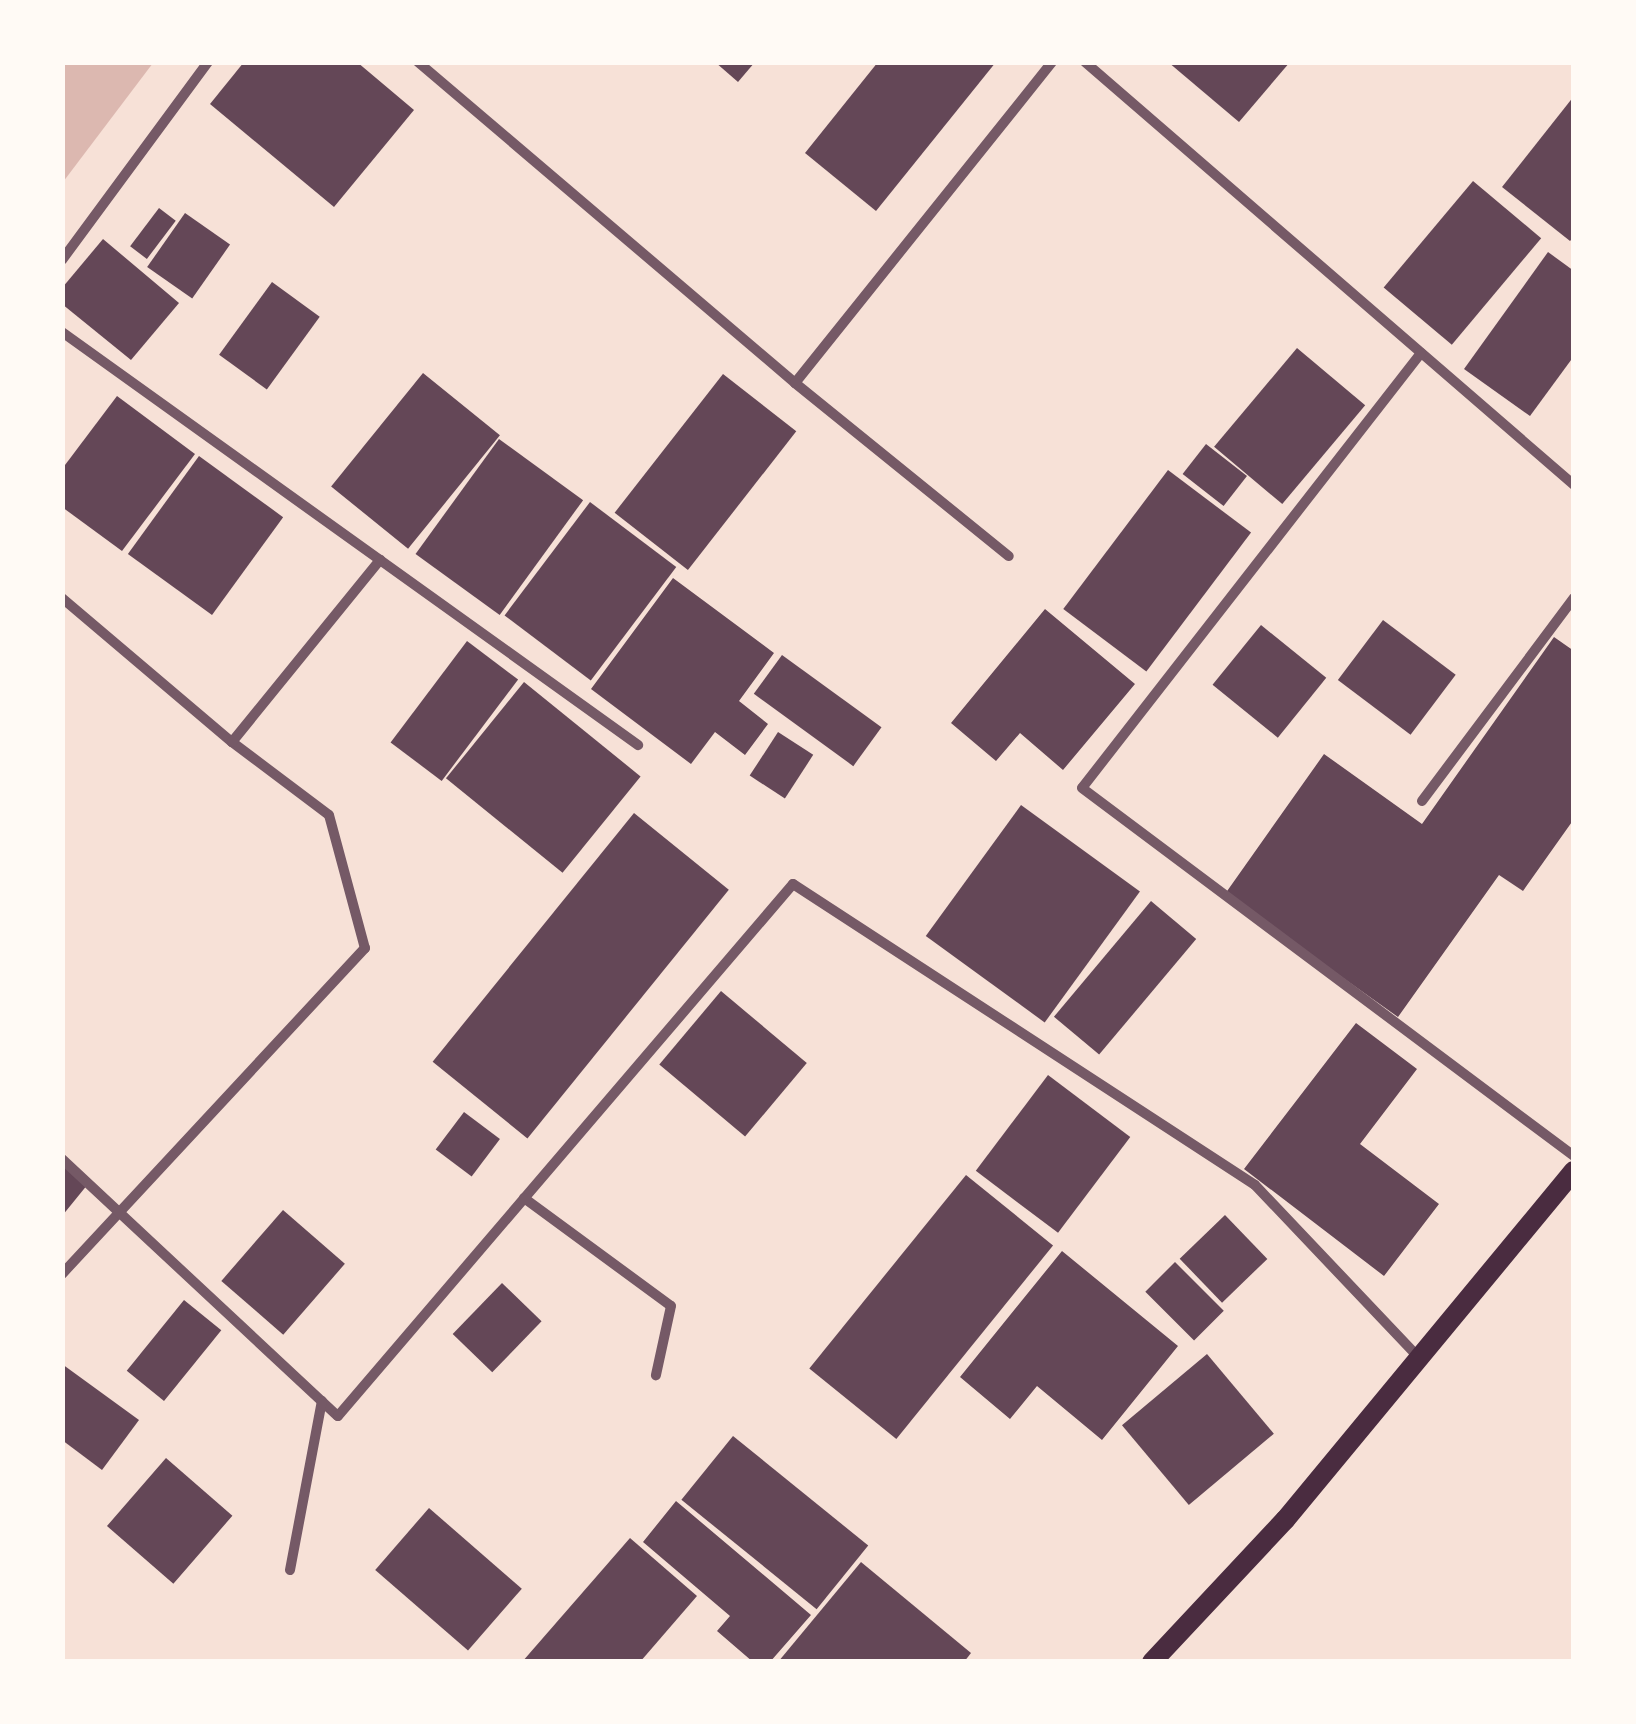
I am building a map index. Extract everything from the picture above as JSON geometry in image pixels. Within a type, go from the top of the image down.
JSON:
[{"type":"main road","points":[[1152,1662],[1285,1520],[1574,1171]]},
{"type":"street","points":[[62,260],[208,62]]},
{"type":"street","points":[[418,62],[796,382],[1009,556]]},
{"type":"street","points":[[796,382],[1052,62]]},
{"type":"street","points":[[1085,62],[1574,485]]},
{"type":"street","points":[[62,332],[638,745]]},
{"type":"street","points":[[1421,353],[1082,788],[1574,1156]]},
{"type":"street","points":[[232,742],[380,560]]},
{"type":"street","points":[[62,598],[232,742],[329,815],[365,948],[62,1274]]},
{"type":"street","points":[[1422,801],[1574,598]]},
{"type":"street","points":[[62,1159],[338,1416],[793,884],[1255,1186],[1419,1358]]},
{"type":"street","points":[[524,1198],[672,1306],[656,1375]]},
{"type":"street","points":[[290,1570],[322,1401]]},
{"type":"shaded area","points":[[62,63],[153,63],[63,182]]},
{"type":"building","points":[[244,62],[357,62],[414,110],[334,207],[210,104]]},
{"type":"building","points":[[715,62],[755,62],[738,82]]},
{"type":"building","points":[[878,62],[996,62],[876,211],[805,153]]},
{"type":"building","points":[[1168,62],[1290,62],[1239,122]]},
{"type":"building","points":[[1574,96],[1574,237],[1570,241],[1502,187]]},
{"type":"building","points":[[1473,181],[1541,238],[1452,345],[1384,287]]},
{"type":"building","points":[[159,208],[176,221],[147,259],[130,246]]},
{"type":"building","points":[[185,213],[230,245],[192,299],[147,267]]},
{"type":"building","points":[[103,239],[179,303],[131,360],[62,304],[62,288]]},
{"type":"building","points":[[1548,252],[1574,271],[1574,356],[1530,416],[1464,369]]},
{"type":"building","points":[[272,282],[320,317],[267,389],[219,355]]},
{"type":"building","points":[[1297,348],[1365,405],[1282,504],[1214,447]]},
{"type":"building","points":[[423,373],[500,435],[408,549],[331,486]]},
{"type":"building","points":[[723,374],[796,431],[688,570],[615,513]]},
{"type":"building","points":[[117,396],[195,454],[122,551],[62,507],[62,469]]},
{"type":"building","points":[[499,439],[583,500],[500,615],[416,554]]},
{"type":"building","points":[[1206,444],[1247,476],[1224,506],[1183,474]]},
{"type":"building","points":[[199,456],[283,517],[212,615],[128,554]]},
{"type":"building","points":[[1168,470],[1251,533],[1146,672],[1063,609]]},
{"type":"building","points":[[590,502],[676,567],[591,680],[505,615]]},
{"type":"building","points":[[673,578],[774,653],[739,701],[768,724],[745,755],[715,732],[691,764],[591,689]]},
{"type":"building","points":[[1045,609],[1135,684],[1063,770],[1020,733],[996,761],[951,723]]},
{"type":"building","points":[[1383,620],[1456,675],[1411,735],[1338,680]]},
{"type":"building","points":[[1261,625],[1326,678],[1278,738],[1213,685]]},
{"type":"building","points":[[1554,637],[1574,651],[1574,819],[1523,891],[1499,875],[1398,1017],[1225,894],[1324,754],[1422,824]]},
{"type":"building","points":[[467,641],[518,680],[442,781],[391,742]]},
{"type":"building","points":[[782,655],[882,727],[853,766],[754,694]]},
{"type":"building","points":[[524,682],[641,776],[563,873],[446,778]]},
{"type":"building","points":[[778,732],[813,755],[785,798],[750,776]]},
{"type":"building","points":[[1021,805],[1140,891],[1045,1022],[926,936]]},
{"type":"building","points":[[634,813],[729,890],[527,1138],[433,1062]]},
{"type":"building","points":[[1151,901],[1196,939],[1099,1055],[1054,1017]]},
{"type":"building","points":[[721,991],[807,1063],[745,1137],[659,1065]]},
{"type":"building","points":[[1356,1023],[1417,1069],[1360,1144],[1439,1204],[1384,1276],[1244,1169]]},
{"type":"building","points":[[1048,1075],[1130,1137],[1058,1233],[976,1171]]},
{"type":"building","points":[[464,1112],[500,1139],[472,1177],[436,1150]]},
{"type":"building","points":[[62,1163],[88,1184],[62,1216]]},
{"type":"building","points":[[966,1175],[1053,1245],[896,1439],[809,1369]]},
{"type":"building","points":[[283,1210],[345,1264],[283,1335],[221,1281]]},
{"type":"building","points":[[1225,1215],[1267,1259],[1222,1303],[1180,1259]]},
{"type":"building","points":[[1062,1251],[1178,1346],[1102,1440],[1037,1386],[1010,1419],[960,1377]]},
{"type":"building","points":[[1175,1262],[1224,1311],[1194,1340],[1145,1292]]},
{"type":"building","points":[[502,1283],[542,1321],[492,1372],[453,1334]]},
{"type":"building","points":[[184,1300],[221,1330],[164,1401],[127,1371]]},
{"type":"building","points":[[1207,1354],[1274,1434],[1189,1505],[1122,1425]]},
{"type":"building","points":[[62,1364],[139,1420],[102,1470],[62,1440]]},
{"type":"building","points":[[733,1436],[868,1546],[817,1609],[681,1500]]},
{"type":"building","points":[[166,1458],[232,1516],[173,1584],[107,1526]]},
{"type":"building","points":[[676,1501],[811,1615],[770,1662],[753,1662],[717,1631],[730,1616],[643,1542]]},
{"type":"building","points":[[429,1508],[522,1589],[468,1651],[375,1570]]},
{"type":"building","points":[[630,1538],[697,1596],[640,1662],[522,1662]]},
{"type":"building","points":[[861,1562],[971,1653],[964,1662],[778,1662]]}]
